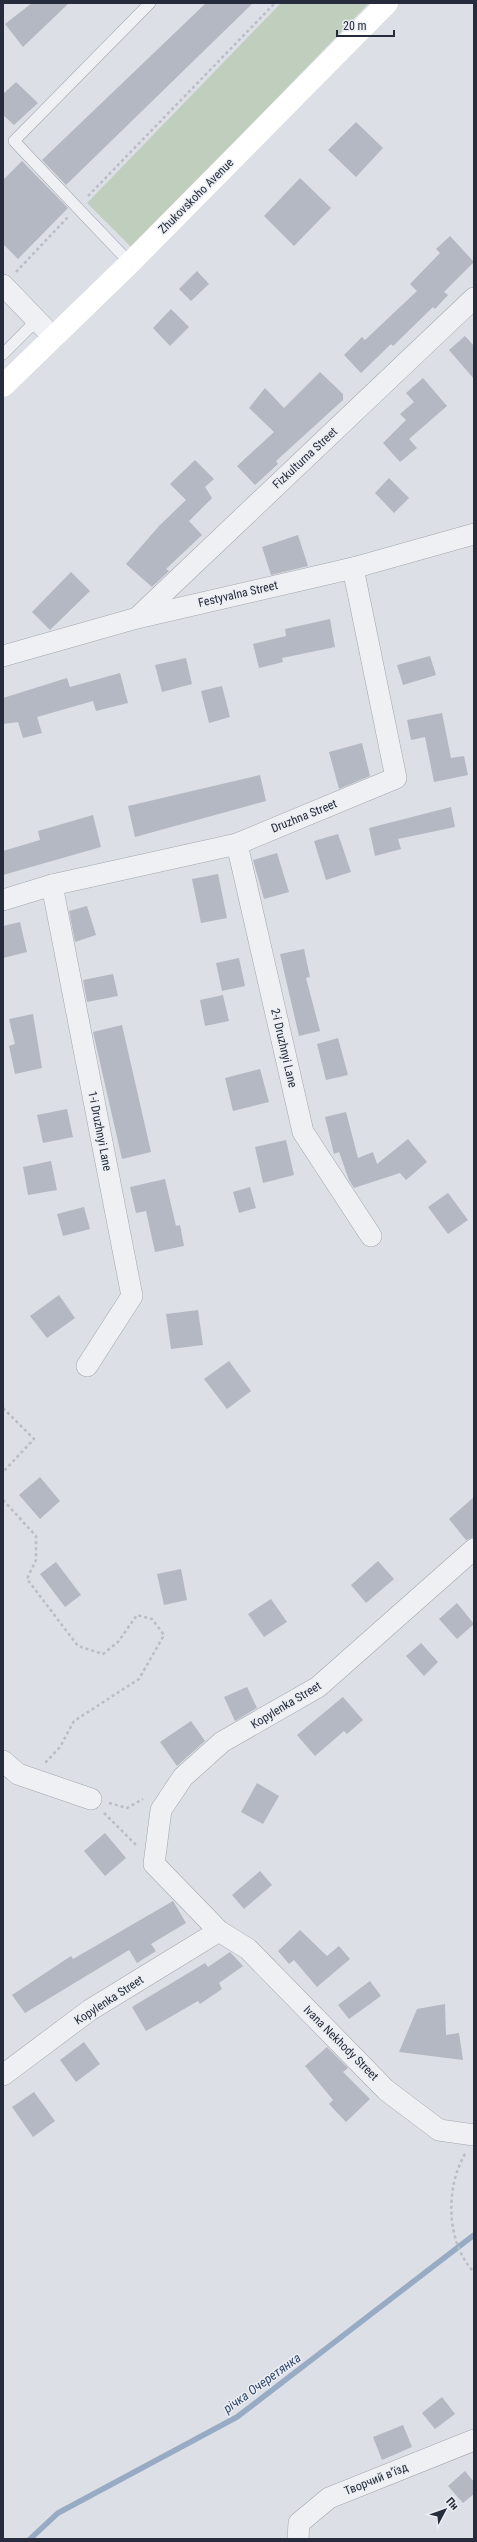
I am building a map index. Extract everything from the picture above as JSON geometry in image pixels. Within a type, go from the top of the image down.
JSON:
[{"type":"street","name":"Zhukovskoho Avenue","points":[[3,386],[130,263],[387,3]]},
{"type":"street","points":[[3,285],[53,337]]},
{"type":"street","name":"Fizkulturna Street","points":[[137,618],[474,298]]},
{"type":"street","name":"Festyvalna Street","points":[[3,656],[137,618],[353,568],[474,534]]},
{"type":"street","name":"Druzhna Street","points":[[3,900],[52,884],[237,844],[396,778],[353,568]]},
{"type":"street","name":"2-i Druzhnyi Lane","points":[[237,844],[304,1132],[371,1236]]},
{"type":"street","name":"1-i Druzhnyi Lane","points":[[52,884],[132,1296],[87,1366]]},
{"type":"street","name":"Kopylenka Street","points":[[154,1864],[161,1810],[183,1777],[222,1742],[318,1687],[474,1549]]},
{"type":"street","points":[[3,1760],[18,1774],[91,1799]]},
{"type":"street","name":"Ivana Nekhody Street","points":[[154,1864],[219,1931],[248,1949],[386,2090],[439,2130],[471,2142]]},
{"type":"street","name":"Kopylenka Street","points":[[3,2075],[90,2010],[219,1931]]},
{"type":"street","name":"Творчий в’їзд","points":[[298,2539],[299,2523],[329,2498],[474,2440]]},
{"type":"lane","points":[[130,263],[14,142],[150,3]]},
{"type":"lane","points":[[3,354],[37,320]]},
{"type":"path","points":[[3,285],[275,3]]},
{"type":"path","points":[[3,1408],[34,1439],[3,1472]]},
{"type":"path","points":[[3,1500],[36,1536],[36,1560],[27,1579],[78,1646],[103,1654],[118,1642],[137,1615],[152,1619],[164,1635],[139,1679],[74,1721],[60,1747],[32,1779]]},
{"type":"path","points":[[91,1799],[127,1808],[148,1796]]},
{"type":"path","points":[[91,1799],[154,1864]]},
{"type":"path","points":[[471,2142],[461,2160],[453,2185],[451,2206],[455,2236],[465,2258],[474,2272]]},
{"type":"green space","points":[[281,3],[369,3],[132,248],[87,203]]},
{"type":"building","points":[[32,3],[69,3],[23,47],[5,24]]},
{"type":"building","points":[[206,3],[253,3],[66,185],[42,160]]},
{"type":"building","points":[[16,82],[38,103],[14,125],[3,115],[3,94]]},
{"type":"building","points":[[356,122],[383,148],[356,177],[328,150]]},
{"type":"building","points":[[22,161],[68,208],[18,259],[3,244],[3,180]]},
{"type":"building","points":[[300,178],[331,208],[294,246],[264,216]]},
{"type":"building","points":[[450,236],[474,262],[444,292],[448,295],[435,309],[433,307],[393,346],[391,344],[361,373],[344,355],[362,337],[365,340],[417,291],[410,284],[440,253],[436,249]]},
{"type":"building","points":[[197,271],[209,284],[191,301],[179,289]]},
{"type":"building","points":[[171,309],[189,327],[170,346],[153,328]]},
{"type":"building","points":[[465,336],[474,346],[474,379],[449,350]]},
{"type":"building","points":[[320,372],[343,394],[343,400],[276,461],[278,464],[255,485],[237,466],[274,432],[249,408],[265,388],[284,408]]},
{"type":"building","points":[[423,378],[447,406],[409,439],[417,448],[400,462],[383,443],[406,420],[400,414],[414,402],[406,393]]},
{"type":"building","points":[[195,460],[214,479],[205,487],[212,498],[189,521],[202,535],[166,569],[169,571],[152,587],[126,564],[159,526],[186,500],[170,484]]},
{"type":"building","points":[[389,478],[409,498],[394,513],[375,493]]},
{"type":"building","points":[[298,535],[308,566],[271,575],[262,547]]},
{"type":"building","points":[[71,572],[90,591],[50,630],[32,612]]},
{"type":"building","points":[[330,619],[335,647],[282,658],[283,662],[259,668],[253,644],[286,636],[285,629]]},
{"type":"building","points":[[430,656],[436,675],[403,685],[397,665]]},
{"type":"building","points":[[186,658],[192,684],[162,692],[155,665]]},
{"type":"building","points":[[120,673],[128,703],[96,711],[93,701],[37,717],[42,733],[23,738],[18,722],[3,724],[3,698],[67,678],[70,687]]},
{"type":"building","points":[[222,686],[230,717],[209,723],[201,691]]},
{"type":"building","points":[[442,713],[451,758],[464,756],[468,775],[434,782],[425,737],[411,740],[407,720]]},
{"type":"building","points":[[362,743],[370,776],[339,789],[329,752]]},
{"type":"building","points":[[260,775],[266,801],[135,837],[128,806]]},
{"type":"building","points":[[451,807],[455,827],[398,839],[401,849],[375,856],[369,828]]},
{"type":"building","points":[[93,815],[101,847],[3,875],[3,851],[40,840],[38,831]]},
{"type":"building","points":[[338,834],[351,872],[326,880],[314,841]]},
{"type":"building","points":[[277,853],[289,892],[264,899],[253,860]]},
{"type":"building","points":[[218,874],[227,918],[201,923],[192,879]]},
{"type":"building","points":[[87,906],[96,935],[75,942],[69,911]]},
{"type":"building","points":[[20,922],[27,952],[3,958],[3,926]]},
{"type":"building","points":[[304,949],[310,977],[306,978],[320,1031],[299,1036],[280,954]]},
{"type":"building","points":[[239,958],[245,986],[222,991],[216,963]]},
{"type":"building","points":[[113,974],[118,996],[87,1002],[83,980]]},
{"type":"building","points":[[223,995],[229,1021],[205,1026],[200,1000]]},
{"type":"building","points":[[33,1014],[42,1068],[15,1074],[9,1046],[15,1044],[9,1019]]},
{"type":"building","points":[[122,1025],[151,1152],[122,1159],[93,1032]]},
{"type":"building","points":[[338,1038],[348,1075],[326,1080],[317,1044]]},
{"type":"building","points":[[260,1069],[269,1102],[233,1111],[225,1078]]},
{"type":"building","points":[[67,1109],[73,1137],[43,1143],[37,1115]]},
{"type":"building","points":[[346,1112],[358,1158],[373,1152],[377,1164],[408,1139],[427,1162],[406,1180],[400,1173],[354,1188],[349,1180],[339,1152],[334,1154],[325,1117]]},
{"type":"building","points":[[286,1140],[294,1175],[263,1183],[255,1147]]},
{"type":"building","points":[[51,1161],[57,1190],[28,1195],[23,1167]]},
{"type":"building","points":[[165,1179],[176,1226],[180,1225],[184,1246],[155,1252],[146,1211],[136,1213],[130,1187]]},
{"type":"building","points":[[250,1187],[256,1208],[239,1213],[233,1192]]},
{"type":"building","points":[[448,1193],[468,1220],[448,1234],[428,1207]]},
{"type":"building","points":[[84,1207],[90,1229],[63,1236],[57,1214]]},
{"type":"building","points":[[59,1295],[75,1318],[47,1338],[30,1316]]},
{"type":"building","points":[[198,1310],[203,1345],[171,1349],[166,1314]]},
{"type":"building","points":[[229,1361],[251,1391],[227,1409],[204,1379]]},
{"type":"building","points":[[40,1477],[60,1501],[40,1519],[19,1495]]},
{"type":"building","points":[[474,1497],[474,1537],[466,1540],[449,1519]]},
{"type":"building","points":[[378,1561],[394,1579],[366,1603],[351,1585]]},
{"type":"building","points":[[56,1562],[81,1595],[65,1607],[40,1574]]},
{"type":"building","points":[[181,1569],[187,1600],[164,1605],[157,1574]]},
{"type":"building","points":[[271,1599],[287,1622],[264,1637],[248,1614]]},
{"type":"building","points":[[457,1603],[474,1624],[457,1639],[439,1619]]},
{"type":"building","points":[[421,1643],[438,1662],[424,1676],[406,1656]]},
{"type":"building","points":[[247,1687],[257,1708],[235,1721],[224,1697]]},
{"type":"building","points":[[343,1697],[363,1720],[347,1734],[344,1731],[315,1756],[297,1735]]},
{"type":"building","points":[[191,1721],[205,1741],[177,1766],[160,1742]]},
{"type":"building","points":[[257,1783],[279,1796],[263,1824],[241,1812]]},
{"type":"building","points":[[105,1833],[126,1858],[105,1876],[84,1851]]},
{"type":"building","points":[[260,1871],[272,1885],[244,1909],[232,1895]]},
{"type":"building","points":[[173,1901],[186,1923],[151,1944],[156,1951],[137,1963],[129,1950],[25,2013],[12,1995],[71,1956],[73,1959]]},
{"type":"building","points":[[300,1930],[327,1956],[339,1946],[350,1959],[317,1987],[294,1960],[289,1964],[278,1951]]},
{"type":"building","points":[[230,1952],[243,1966],[219,1983],[222,1989],[200,2004],[198,2001],[146,2031],[132,2007],[205,1963],[208,1967]]},
{"type":"building","points":[[370,1981],[381,1996],[349,2019],[338,2005]]},
{"type":"building","points":[[445,2004],[446,2035],[459,2033],[463,2060],[399,2052],[417,2009]]},
{"type":"building","points":[[84,2042],[100,2064],[76,2082],[60,2060]]},
{"type":"building","points":[[327,2047],[348,2068],[343,2072],[370,2099],[346,2122],[329,2104],[333,2100],[305,2066]]},
{"type":"building","points":[[34,2092],[55,2121],[33,2137],[12,2107]]},
{"type":"building","points":[[442,2397],[455,2414],[435,2429],[422,2413]]},
{"type":"building","points":[[403,2425],[412,2447],[382,2460],[373,2437]]},
{"type":"building","points":[[465,2471],[474,2482],[474,2494],[463,2503],[448,2486]]},
{"type":"waterway","name":"річка Очеретянка","points":[[30,2539],[58,2513],[237,2417],[474,2235]]}]
